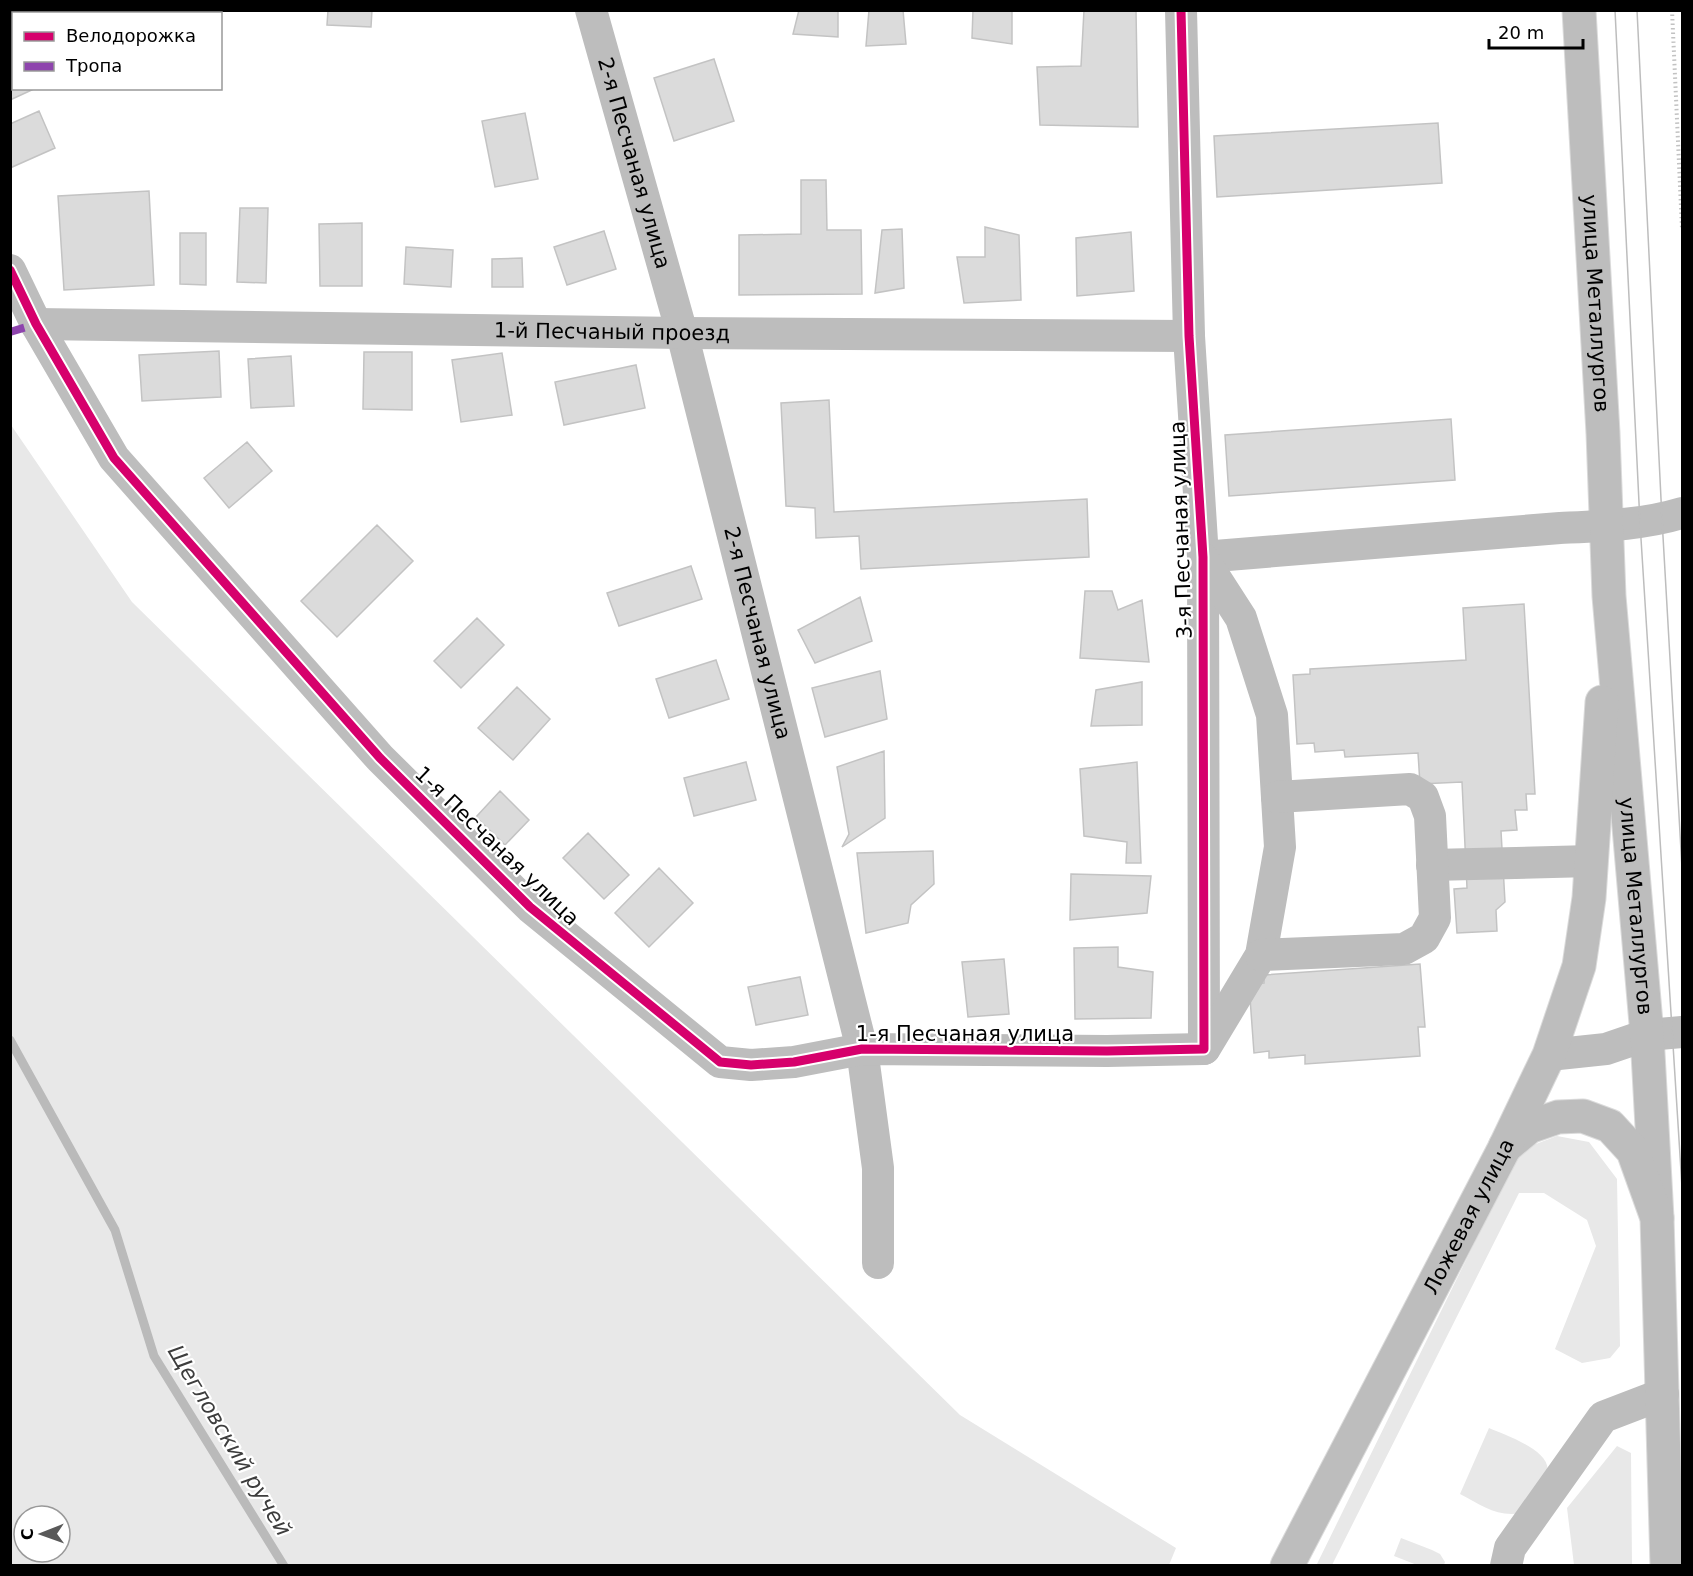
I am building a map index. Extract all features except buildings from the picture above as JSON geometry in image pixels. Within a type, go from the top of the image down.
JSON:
[{"type":"main road","name":"улица Металлургов","points":[[1579,10],[1604,433],[1609,596],[1647,1035],[1657,1218]]},
{"type":"main road","name":"улица Металлургов","points":[[1504,1149],[1549,1054],[1580,966],[1589,898],[1609,596]]},
{"type":"main road","name":"Ложевая улица","points":[[1287,1566],[1504,1149],[1529,1127],[1558,1117],[1583,1116],[1610,1126],[1633,1151],[1657,1218],[1667,1566]]},
{"type":"street","name":"2-я Песчаная улица","points":[[591,10],[682,333],[862,1049],[878,1168],[878,1263]]},
{"type":"street","name":"3-я Песчаная улица","points":[[1181,10],[1188,336],[1203,558],[1204,1049]]},
{"type":"street","name":"1-я Песчаная улица","points":[[10,270],[36,324],[114,458],[380,758],[530,908],[720,1062],[752,1065],[794,1062],[862,1049],[1107,1051],[1204,1049]]},
{"type":"street","name":"1-й Песчаный проезд","points":[[36,324],[682,333],[1188,336]]},
{"type":"street","points":[[1204,1049],[1261,956],[1280,847],[1272,715],[1241,618],[1203,558],[1606,526],[1651,521],[1683,513]]},
{"type":"street","points":[[1261,956],[1404,949],[1424,938],[1435,918],[1430,816],[1423,797],[1410,789],[1277,797]]},
{"type":"street","points":[[1432,865],[1591,861]]},
{"type":"street","points":[[1549,1054],[1606,1049],[1647,1035],[1683,1032]]},
{"type":"street","points":[[1508,1557],[1603,1417],[1663,1394]]},
{"type":"path","points":[[1672,10],[1683,230]]},
{"type":"shaded area","points":[[11,425],[132,602],[960,1415],[1176,1548],[1169,1565],[11,1565]]},
{"type":"shaded area","points":[[1557,1136],[1589,1142],[1617,1179],[1620,1346],[1610,1358],[1582,1363],[1555,1349],[1596,1246],[1587,1220],[1544,1193],[1519,1193],[1332,1565],[1316,1566],[1520,1150]]},
{"type":"shaded area","points":[[1489,1428],[1527,1445],[1543,1458],[1547,1466],[1547,1474],[1543,1483],[1522,1513],[1497,1512],[1460,1494]]},
{"type":"shaded area","points":[[1617,1446],[1631,1453],[1632,1565],[1574,1565],[1567,1508]]},
{"type":"shaded area","points":[[1401,1538],[1440,1554],[1445,1562],[1444,1565],[1417,1565],[1394,1556]]},
{"type":"waterway","name":"Щегловский ручей","points":[[10,1040],[115,1230],[154,1356],[284,1566]]},
{"type":"tram line","points":[[1615,10],[1640,523],[1682,1187]]},
{"type":"tram line","points":[[1637,10],[1682,868]]},
{"type":"marked path","points":[[10,332],[36,324]]},
{"type":"cycle path","points":[[10,270],[36,324],[114,458],[380,758],[530,907],[720,1062],[751,1065],[794,1062],[862,1049],[1107,1051],[1204,1049],[1203,557],[1189,336],[1181,10]]}]
